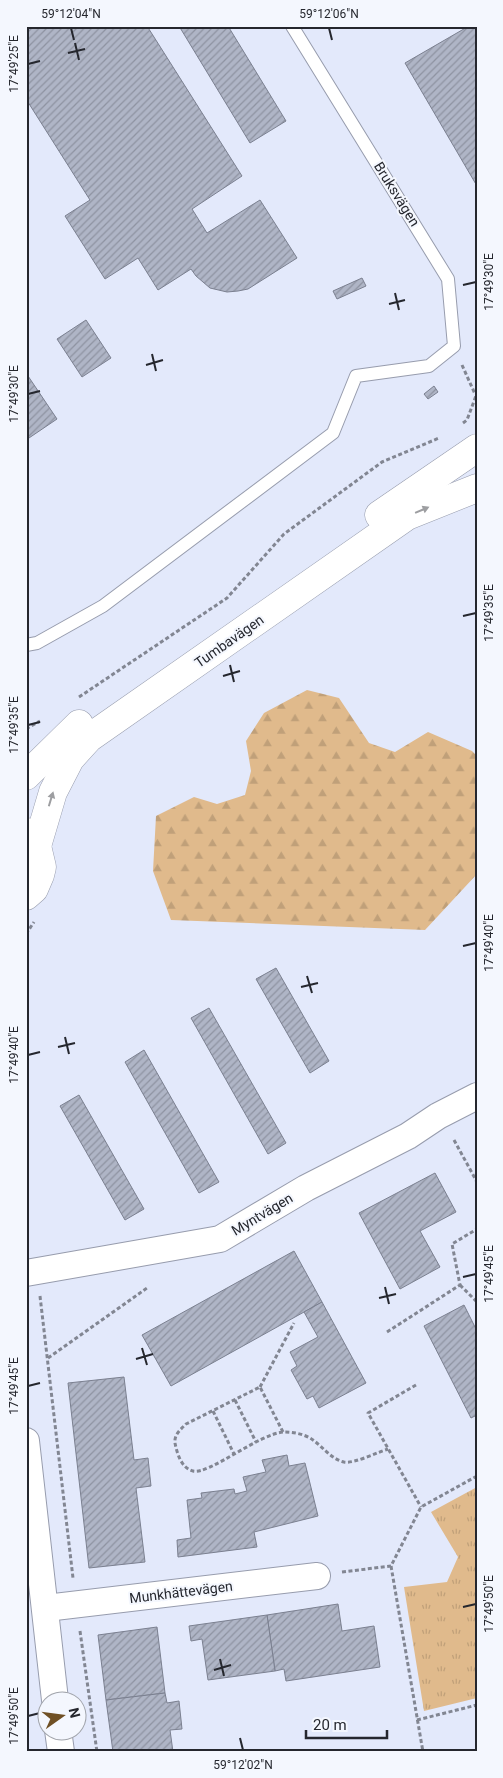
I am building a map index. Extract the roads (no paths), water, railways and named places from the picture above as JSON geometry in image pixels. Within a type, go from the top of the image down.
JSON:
[{"type":"main road","name":"Tumbavägen","points":[[26,776],[80,723],[477,448]]},
{"type":"main road","name":"Tumbavägen","points":[[32,839],[70,759],[89,738],[407,516],[465,491],[477,488]]},
{"type":"main road","points":[[26,896],[34,889],[42,866],[32,839]]},
{"type":"street","name":"Myntvägen","points":[[32,1272],[220,1239],[306,1188],[408,1136],[438,1116],[477,1096]]},
{"type":"street","points":[[26,1441],[54,1690]]},
{"type":"street","name":"Munkhättevägen","points":[[46,1608],[317,1576]]},
{"type":"lane","name":"Bruksvägen","points":[[26,645],[37,644],[103,606],[333,433],[356,376],[429,366],[454,346],[448,279],[292,26]]}]
